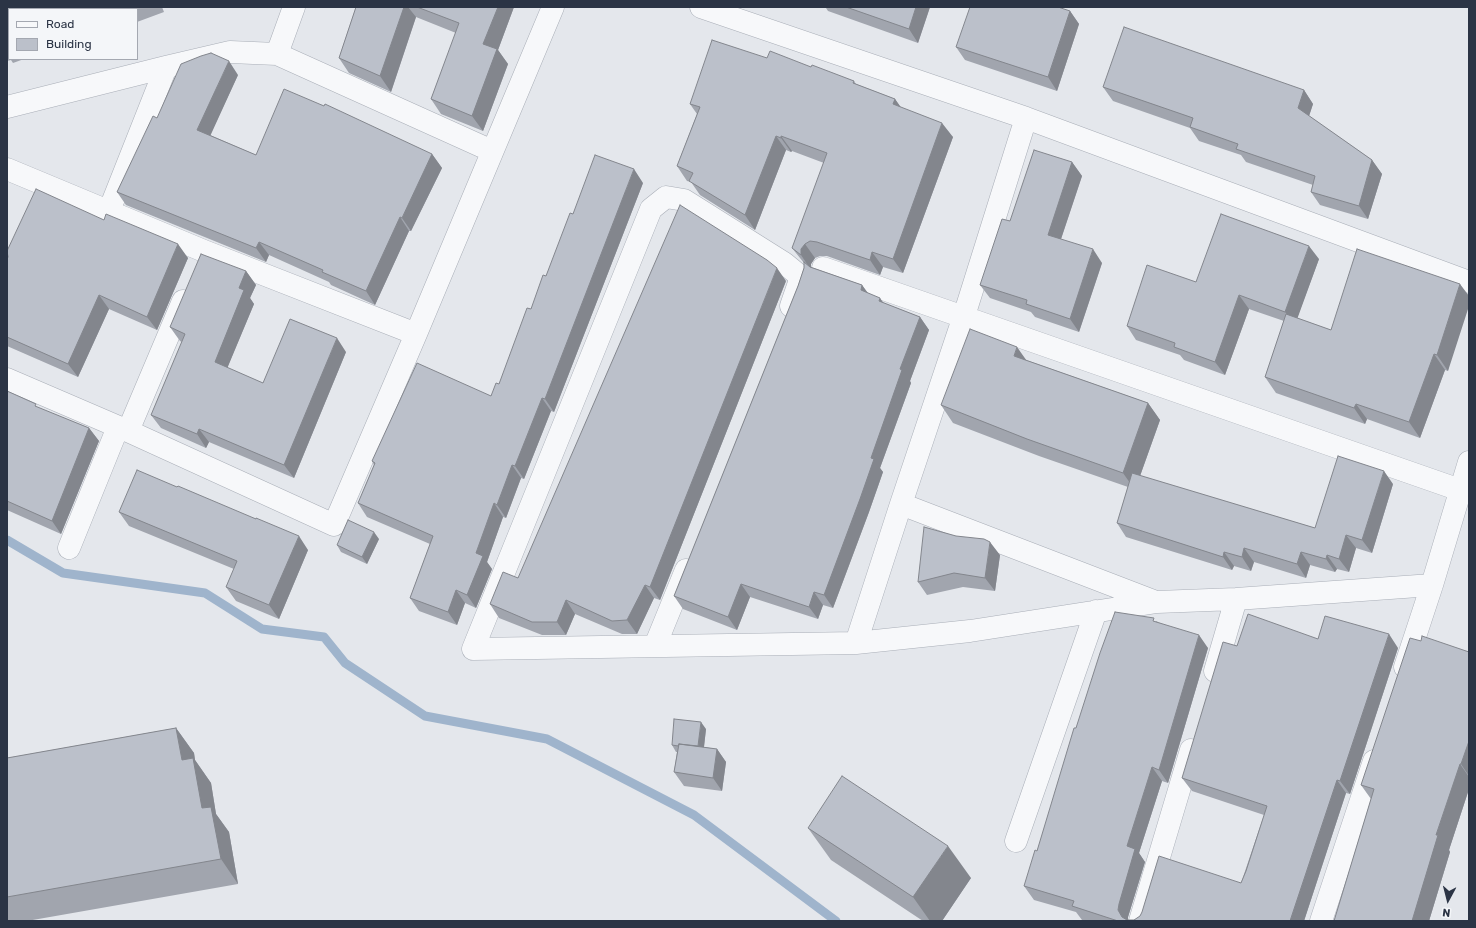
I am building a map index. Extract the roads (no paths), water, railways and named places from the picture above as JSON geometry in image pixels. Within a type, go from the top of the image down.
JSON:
[{"type":"street","points":[[277,54],[294,7]]},
{"type":"street","points":[[7,379],[123,429],[334,526],[553,7]]},
{"type":"street","points":[[701,7],[1026,118],[1469,282]]},
{"type":"street","points":[[7,107],[166,66],[230,52],[277,54],[492,151]]},
{"type":"street","points":[[109,211],[166,66]]},
{"type":"street","points":[[856,643],[964,316],[1026,118]]},
{"type":"street","points":[[7,168],[109,211],[198,266],[416,334]]},
{"type":"street","points":[[784,323],[801,277],[784,263],[684,200],[666,197],[651,209],[473,649],[856,643],[970,631],[1157,602],[1236,599],[1432,585]]},
{"type":"street","points":[[69,548],[198,266]]},
{"type":"street","points":[[823,268],[1460,490]]},
{"type":"street","points":[[1398,689],[1432,585],[1469,462]]},
{"type":"street","points":[[901,504],[1157,602]]},
{"type":"street","points":[[655,646],[693,551]]},
{"type":"street","points":[[1209,691],[1236,599]]},
{"type":"street","points":[[1016,841],[1096,611]]},
{"type":"street","points":[[1140,921],[1197,730]]},
{"type":"street","points":[[1321,921],[1380,742]]},
{"type":"waterway","points":[[7,540],[63,573],[205,593],[262,629],[324,637],[345,663],[425,716],[547,739],[694,815],[836,921]]}]
